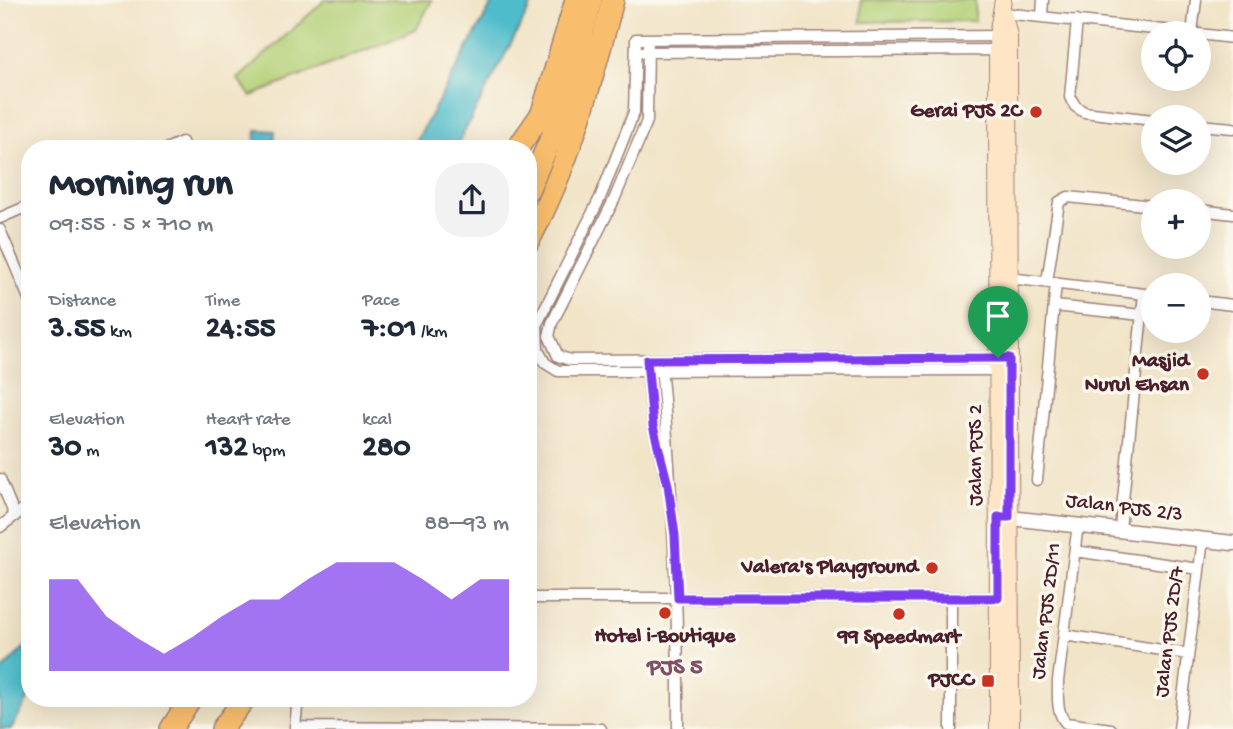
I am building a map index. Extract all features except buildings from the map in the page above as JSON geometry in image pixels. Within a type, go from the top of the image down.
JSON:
[{"type":"highway","points":[[523,140],[541,113],[576,0]]},
{"type":"highway","points":[[537,169],[560,117],[591,0]]},
{"type":"highway","points":[[537,226],[554,195],[581,118],[613,0]]},
{"type":"highway","points":[[171,729],[185,707]]},
{"type":"highway","points":[[222,729],[238,707]]},
{"type":"main road","name":"Jalan PJS 2","points":[[998,729],[998,598],[1003,517],[1003,6]]},
{"type":"main road","name":"Jalan PJS 2","points":[[1003,43],[1009,278],[1003,364]]},
{"type":"main road","points":[[1003,517],[1011,729]]},
{"type":"street","points":[[1042,16],[1043,0]]},
{"type":"street","points":[[1193,21],[1196,0]]},
{"type":"street","points":[[1003,6],[1042,16],[1141,27]]},
{"type":"street","points":[[1077,20],[1070,97],[1075,106],[1084,112],[1141,119]]},
{"type":"street","points":[[1211,35],[1233,38]]},
{"type":"street","points":[[1003,43],[636,39],[634,112],[600,198],[537,324],[538,350],[545,363],[558,371],[822,371],[1003,364]]},
{"type":"street","points":[[648,39],[647,121],[614,200],[552,323],[549,336],[558,356],[570,360],[822,359],[1003,364]]},
{"type":"street","points":[[636,52],[1003,43]]},
{"type":"street","points":[[1211,126],[1233,128]]},
{"type":"street","points":[[1037,480],[1054,306],[1052,283],[1059,202],[1068,197],[1141,205]]},
{"type":"street","points":[[0,218],[21,209]]},
{"type":"street","points":[[1211,211],[1233,214]]},
{"type":"street","points":[[0,230],[21,279]]},
{"type":"street","points":[[1009,278],[1141,294]]},
{"type":"street","points":[[1211,302],[1233,305]]},
{"type":"street","points":[[1054,306],[1141,315]]},
{"type":"street","points":[[1120,529],[1141,325]]},
{"type":"street","points":[[647,360],[653,426],[668,485]]},
{"type":"street","points":[[661,360],[678,598],[678,729]]},
{"type":"street","points":[[0,479],[15,516]]},
{"type":"street","points":[[0,527],[21,511]]},
{"type":"street","name":"Jalan PJS 2/3","points":[[1003,517],[1233,543]]},
{"type":"street","name":"Jalan PJS 2D/11","points":[[1078,524],[1058,702],[1061,718],[1066,723],[1091,728]]},
{"type":"street","name":"Jalan PJS 2D/7","points":[[1179,729],[1203,539]]},
{"type":"street","points":[[1075,551],[1199,569]]},
{"type":"street","points":[[537,598],[998,598]]},
{"type":"street","points":[[951,598],[951,729]]},
{"type":"street","points":[[1064,635],[1188,654]]},
{"type":"street","points":[[297,707],[295,727],[601,729]]},
{"type":"street","points":[[1091,728],[1111,729]]},
{"type":"green space","points":[[325,0],[432,0],[416,30],[251,96],[238,79]]},
{"type":"green space","points":[[861,0],[975,0],[975,21],[861,22]]},
{"type":"water","points":[[494,0],[534,0],[460,140],[417,140]]},
{"type":"water","points":[[256,130],[275,131],[274,140],[255,140]]},
{"type":"water","points":[[21,651],[21,707],[24,707],[11,729],[0,729],[0,672]]},
{"type":"place","name":"Gerai PJS 2C","points":[[1036,112]]},
{"type":"place","name":"Masjid Nurul Ehsan","points":[[1203,374]]},
{"type":"place","name":"Valera's Playground","points":[[932,568]]},
{"type":"place","name":"Hotel i-Boutique","points":[[665,613]]},
{"type":"place","name":"99 Speedmart","points":[[899,614]]},
{"type":"place","name":"PJCC","points":[[988,681]]},
{"type":"district","name":"PJS 5","points":[[675,668]]},
{"type":"route","points":[[998,358],[1009,358],[1009,517],[998,517],[998,598],[678,598],[675,535],[668,485],[653,426],[647,360],[998,358]]}]
